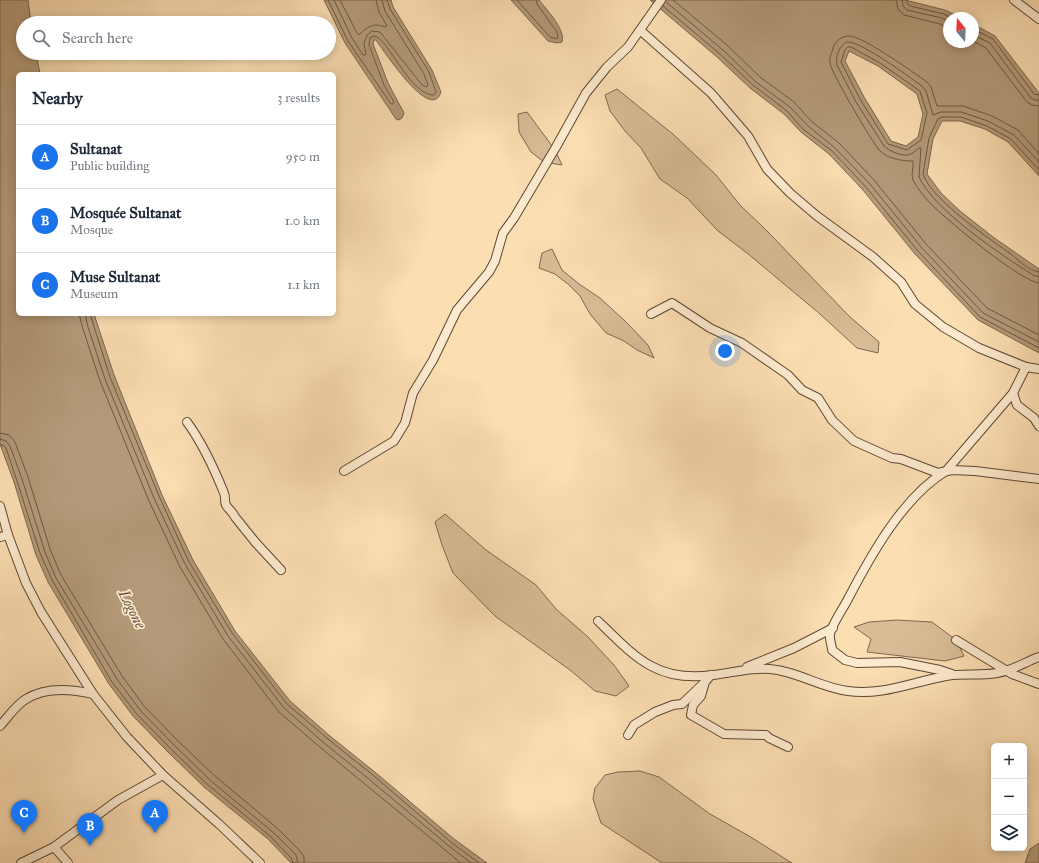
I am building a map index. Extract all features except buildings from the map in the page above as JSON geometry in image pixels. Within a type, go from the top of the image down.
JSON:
[{"type":"street","points":[[344,471],[394,441],[405,422],[413,393],[433,360],[456,310],[489,272],[503,233],[518,212],[586,93],[607,67],[628,47],[661,0]]},
{"type":"street","points":[[1014,0],[1039,19]]},
{"type":"street","points":[[640,30],[711,93],[748,136],[767,168],[790,192],[817,216],[873,258],[901,282],[915,304],[943,327],[979,348],[1026,367],[1039,369]]},
{"type":"street","points":[[651,314],[672,303],[710,328],[742,343],[788,375],[802,390],[818,398],[832,420],[854,441],[892,458],[938,473],[952,470],[975,471],[1039,479]]},
{"type":"street","points":[[953,674],[900,662],[857,663],[845,660],[832,650],[830,635],[865,568],[884,538],[919,493],[934,479],[946,471],[1013,393],[1026,367]]},
{"type":"street","points":[[1013,393],[1018,405],[1034,418],[1039,426]]},
{"type":"street","points":[[187,422],[198,437],[212,463],[226,495],[225,502],[227,507],[233,512],[235,517],[256,543],[281,570]]},
{"type":"street","points":[[0,506],[4,536],[26,583],[38,606],[93,694],[128,737],[163,774],[260,863]]},
{"type":"street","points":[[598,621],[635,656],[654,668],[676,675],[711,676],[741,670],[770,669],[785,671],[834,688],[859,692],[886,691],[953,674],[992,674],[1039,657]]},
{"type":"street","points":[[741,670],[794,648],[833,628]]},
{"type":"street","points":[[956,640],[1006,670],[1039,684]]},
{"type":"street","points":[[628,735],[634,725],[655,712],[673,705],[682,704],[711,676]]},
{"type":"street","points":[[705,682],[701,696],[693,705],[691,714],[724,734],[766,735],[788,747]]},
{"type":"street","points":[[0,726],[26,699],[37,694],[63,690],[77,690],[93,694]]},
{"type":"street","points":[[21,863],[54,847],[118,800],[163,774]]},
{"type":"street","points":[[54,847],[68,863]]},
{"type":"shaded area","points":[[617,89],[674,135],[716,175],[740,205],[850,317],[879,342],[878,353],[857,348],[820,314],[747,253],[718,231],[687,198],[660,179],[641,148],[625,131],[610,111],[605,95]]},
{"type":"shaded area","points":[[527,112],[555,150],[562,165],[544,162],[531,152],[519,132],[518,114]]},
{"type":"shaded area","points":[[552,249],[562,270],[600,298],[626,322],[648,345],[654,358],[637,350],[624,341],[606,333],[590,314],[580,296],[568,284],[555,274],[539,268],[542,253]]},
{"type":"shaded area","points":[[445,514],[486,550],[536,585],[556,609],[587,636],[614,665],[629,686],[616,696],[595,691],[570,670],[495,616],[453,573],[435,522]]},
{"type":"shaded area","points":[[897,620],[932,622],[956,640],[964,656],[945,661],[867,652],[871,639],[854,627],[869,622]]},
{"type":"shaded area","points":[[640,771],[659,777],[710,814],[792,863],[662,863],[601,823],[593,799],[595,788],[605,775],[618,772]]},
{"type":"water","name":"Logone","points":[[0,0],[28,0],[30,16],[16,16],[16,60],[37,60],[40,72],[16,72],[16,316],[95,316],[114,375],[162,495],[193,560],[235,631],[290,701],[454,839],[487,863],[291,863],[268,839],[204,787],[167,751],[133,716],[109,684],[48,582],[36,555],[14,482],[0,444]]},
{"type":"water","points":[[324,0],[391,0],[393,7],[432,70],[441,92],[436,99],[427,98],[418,92],[407,81],[376,40],[374,40],[373,44],[388,83],[404,113],[402,118],[399,120],[396,119],[345,43],[336,25],[336,16],[332,16]]},
{"type":"water","points":[[511,0],[539,0],[559,26],[562,42],[557,43],[548,41]]},
{"type":"water","points":[[650,0],[905,0],[949,12],[943,12],[943,48],[979,48],[979,27],[995,36],[1039,93],[1039,176],[1008,142],[985,129],[960,121],[942,121],[933,139],[927,174],[941,193],[960,211],[993,237],[1039,269],[1039,353],[978,320],[915,254],[863,190],[829,154],[801,132],[784,114],[750,88],[717,57]],"holes":[[[849,51],[878,66],[917,94],[923,114],[918,137],[906,146],[891,141],[864,97],[845,61]]]},
{"type":"water","points":[[1039,843],[1039,863],[1025,863],[1030,849]]},
{"type":"place","name":"Muse Sultanat","points":[[24,833]]},
{"type":"place","name":"Sultanat","points":[[155,833]]},
{"type":"place","name":"Mosquée Sultanat","points":[[90,846]]}]
